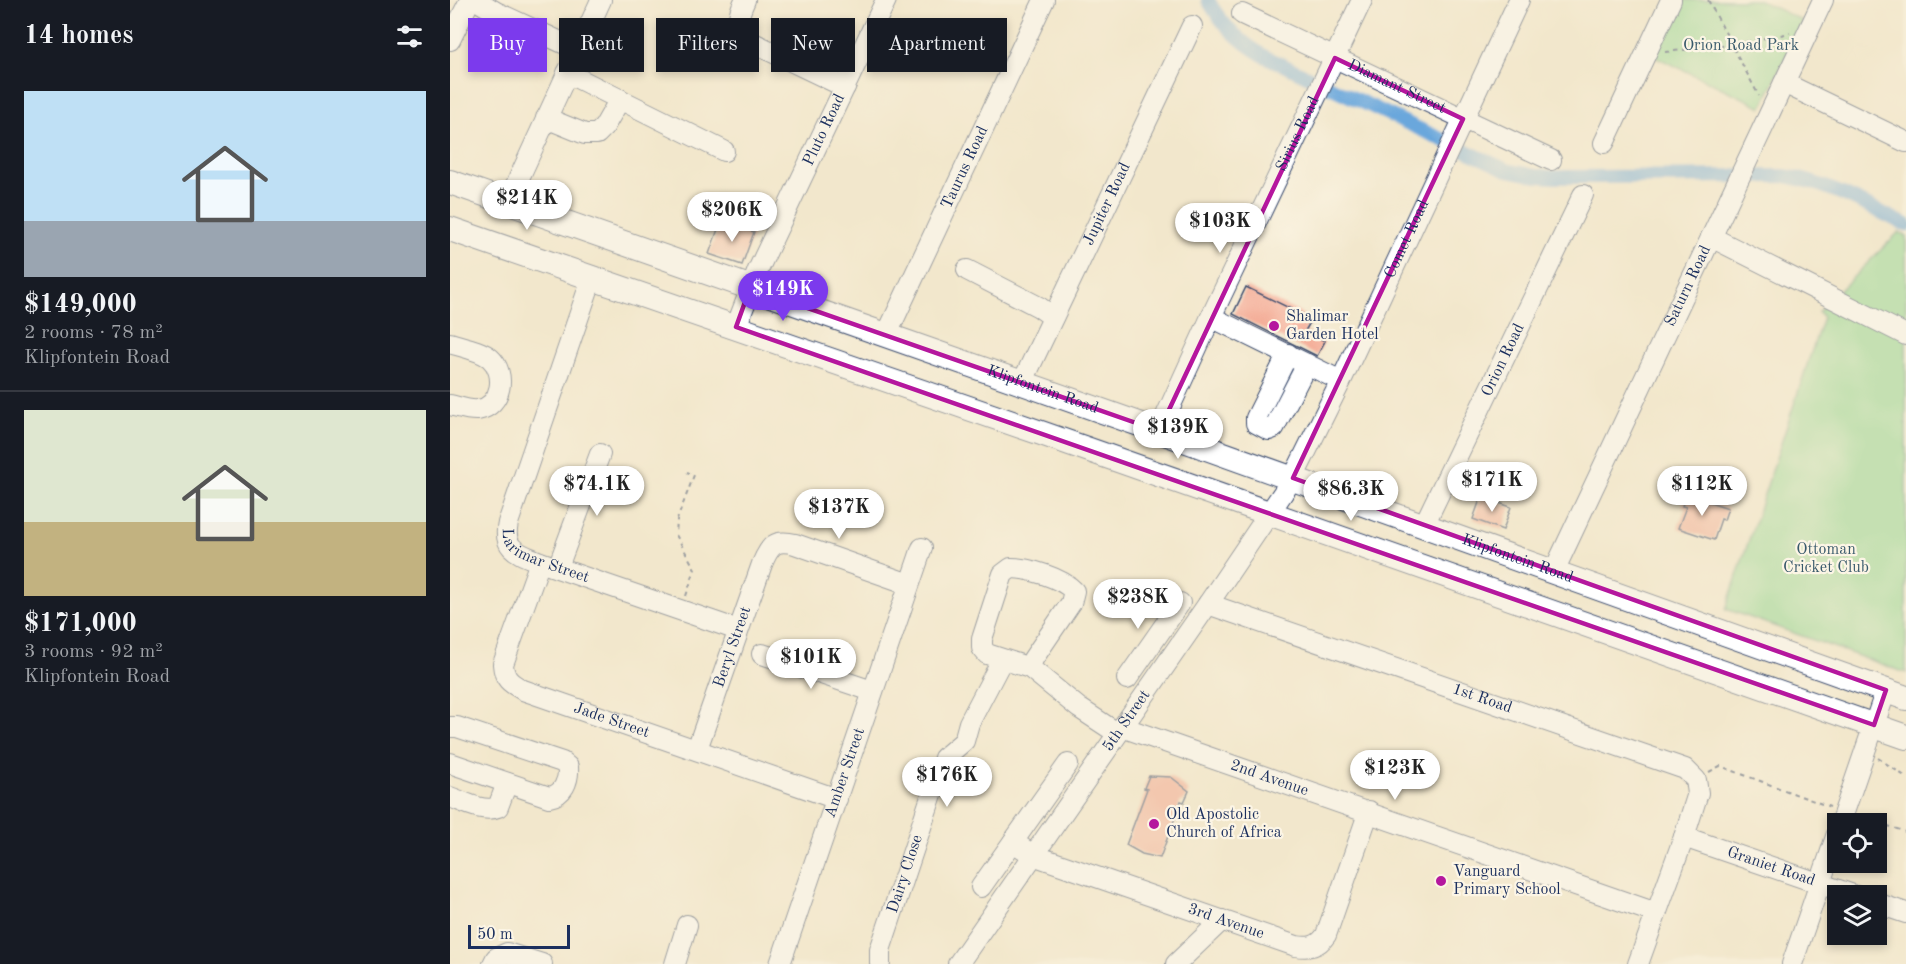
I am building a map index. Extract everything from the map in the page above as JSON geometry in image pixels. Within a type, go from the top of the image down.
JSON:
[{"type":"main road","name":"Klipfontein Road","points":[[450,182],[1293,478],[1896,694]]},
{"type":"main road","points":[[450,229],[1906,737]]},
{"type":"street","points":[[450,40],[470,0]]},
{"type":"street","points":[[476,0],[496,12],[559,41]]},
{"type":"street","points":[[593,18],[601,0]]},
{"type":"street","points":[[745,0],[738,24],[740,32],[747,40],[845,87]]},
{"type":"street","name":"Pluto Road","points":[[736,327],[750,288],[886,0]]},
{"type":"street","name":"Taurus Road","points":[[886,336],[1044,0]]},
{"type":"street","name":"Sirius Road","points":[[1159,431],[1362,0]]},
{"type":"street","name":"Comet Road","points":[[1293,478],[1341,381],[1519,0]]},
{"type":"street","points":[[1604,143],[1671,0]]},
{"type":"street","name":"Saturn Road","points":[[1554,571],[1822,0]]},
{"type":"street","name":"Diamant Street","points":[[1242,14],[1331,65],[1459,128],[1551,160]]},
{"type":"street","name":"Jupiter Road","points":[[1022,383],[1192,27]]},
{"type":"street","points":[[508,202],[567,73],[724,151]]},
{"type":"street","points":[[1784,84],[1906,142]]},
{"type":"street","points":[[546,118],[585,134],[597,134],[604,127],[620,99]]},
{"type":"street","name":"Orion Road","points":[[1424,525],[1583,195]]},
{"type":"street","points":[[1711,237],[1906,335]]},
{"type":"street","points":[[967,270],[1032,303],[1053,317]]},
{"type":"street","name":"Larimar Street","points":[[592,278],[506,538],[510,547],[517,552],[549,565],[738,630]]},
{"type":"street","points":[[1211,317],[1341,381]]},
{"type":"street","points":[[450,343],[490,358],[501,376],[500,387],[495,399],[482,408],[469,410],[450,405]]},
{"type":"street","points":[[1288,354],[1256,418],[1258,425],[1269,430],[1274,428],[1307,364]]},
{"type":"street","points":[[549,565],[600,454]]},
{"type":"street","name":"5th Street","points":[[958,964],[1293,478]]},
{"type":"street","name":"Beryl Street","points":[[697,749],[762,564],[771,546],[778,542],[795,544],[909,584]]},
{"type":"street","name":"Amber Street","points":[[780,964],[922,548]]},
{"type":"street","name":"Jade Street","points":[[549,565],[503,664],[507,680],[523,690],[837,799]]},
{"type":"street","points":[[1011,568],[1020,568],[1066,583],[1074,591],[1071,603],[1033,659],[1030,668],[987,654],[982,648],[982,639],[1004,574],[1011,568]]},
{"type":"street","points":[[1127,679],[1179,603]]},
{"type":"street","name":"1st Road","points":[[1208,604],[1685,769],[1696,780]]},
{"type":"street","points":[[1149,647],[1168,662]]},
{"type":"street","points":[[762,654],[872,690]]},
{"type":"street","name":"Dairy Close","points":[[880,964],[880,950],[944,758],[964,741],[969,723],[1002,660]]},
{"type":"street","name":"2nd Avenue","points":[[1030,668],[1079,708],[1119,730],[1369,812],[1656,913]]},
{"type":"street","points":[[1844,813],[1874,725],[1896,694]]},
{"type":"street","points":[[450,727],[550,757],[568,767],[568,774],[562,791],[556,796],[549,797],[450,763]]},
{"type":"street","points":[[981,887],[1068,764]]},
{"type":"street","points":[[1638,964],[1698,793],[1696,780]]},
{"type":"street","points":[[450,797],[486,809],[494,809],[498,807],[511,784]]},
{"type":"street","name":"3rd Avenue","points":[[1013,842],[1033,855],[1296,946],[1315,946],[1322,941],[1330,926],[1369,812]]},
{"type":"street","name":"Graniet Road","points":[[1684,837],[1827,886]]},
{"type":"street","points":[[1792,964],[1827,863]]},
{"type":"street","points":[[1887,907],[1906,913]]},
{"type":"street","points":[[1176,964],[1222,920]]},
{"type":"street","points":[[675,964],[687,925]]},
{"type":"street","points":[[493,964],[501,954],[515,955],[542,964]]},
{"type":"path","points":[[1708,0],[1763,103],[1772,108]]},
{"type":"path","points":[[1649,48],[1660,53],[1731,45],[1797,31],[1807,33]]},
{"type":"path","points":[[682,610],[695,569],[676,535],[677,520],[694,475],[687,472]]},
{"type":"path","points":[[1865,752],[1874,755],[1906,777]]},
{"type":"path","points":[[1696,780],[1720,766],[1830,813]]},
{"type":"path","points":[[1887,828],[1906,832]]},
{"type":"highlighted area","points":[[1335,58],[1463,119],[1293,478],[1886,690],[1874,725],[736,327],[750,288],[1159,431]]},
{"type":"green space","name":"Orion Road Park","points":[[1681,0],[1759,0],[1803,21],[1762,107],[1654,56]]},
{"type":"green space","name":"Ottoman Cricket Club","points":[[1899,232],[1906,236],[1906,673],[1726,609],[1823,317],[1818,312]]},
{"type":"building","points":[[721,221],[754,232],[742,265],[709,254]]},
{"type":"building","name":"Shalimar Garden Hotel","points":[[1246,287],[1312,319],[1305,331],[1325,341],[1317,356],[1233,314]]},
{"type":"building","points":[[1686,494],[1728,508],[1724,520],[1721,519],[1714,540],[1678,528],[1686,507],[1682,506]]},
{"type":"building","points":[[1481,497],[1511,507],[1503,530],[1473,519]]},
{"type":"building","name":"Old Apostolic Church of Africa","points":[[1149,776],[1171,777],[1189,791],[1184,802],[1181,801],[1160,858],[1142,854],[1126,845],[1147,789],[1144,788]]},
{"type":"waterway","points":[[1208,0],[1232,32],[1264,56],[1507,170],[1554,177],[1785,176],[1832,190],[1906,225]]},
{"type":"place","name":"Shalimar Garden Hotel","points":[[1274,326]]},
{"type":"place","name":"Old Apostolic Church of Africa","points":[[1154,824]]},
{"type":"place","name":"Vanguard Primary School","points":[[1441,881]]}]
